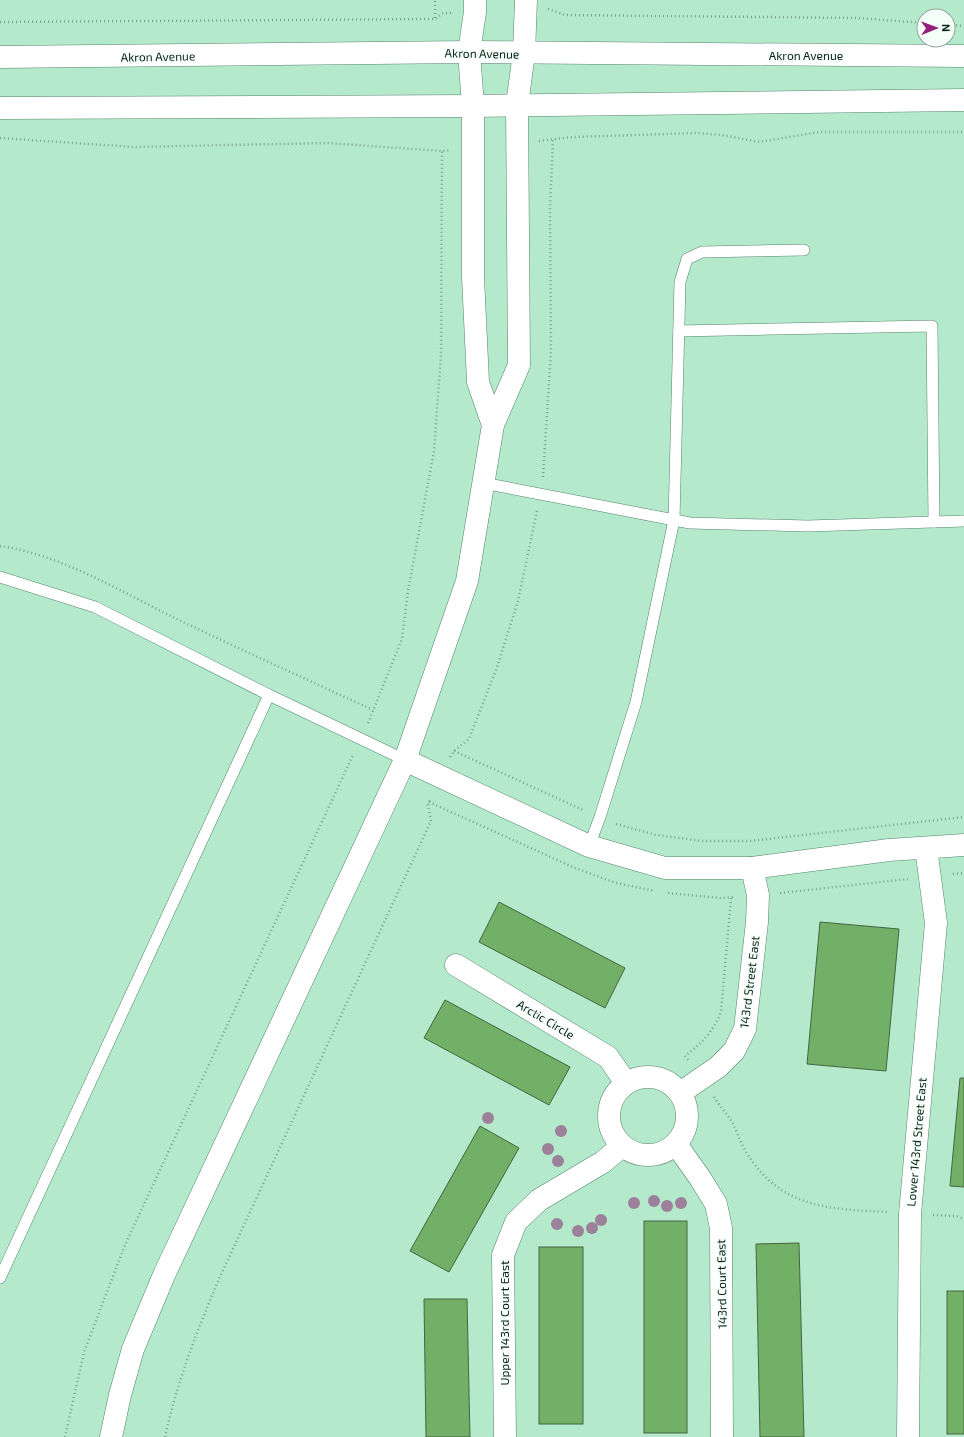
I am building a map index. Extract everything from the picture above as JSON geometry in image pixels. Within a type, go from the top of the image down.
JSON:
[{"type":"street","points":[[475,0],[476,12],[469,52],[473,106],[473,278],[478,382],[492,425]]},
{"type":"street","points":[[111,1437],[120,1394],[133,1349],[164,1275],[405,760],[467,581],[492,425],[519,365],[517,105],[524,53],[526,0]]},
{"type":"street","name":"Akron Avenue","points":[[0,57],[469,52],[964,56]]},
{"type":"street","points":[[0,108],[473,106],[964,100]]},
{"type":"street","points":[[405,760],[589,846],[665,868],[752,868],[889,850],[964,845]]},
{"type":"street","name":"Lower 143rd Street East","points":[[908,1437],[910,1214],[936,923],[926,848]]},
{"type":"street","name":"143rd Street East","points":[[680,1093],[706,1086],[718,1067],[734,1051],[745,1029],[758,895],[752,868]]},
{"type":"street","name":"Arctic Circle","points":[[456,965],[608,1057],[626,1083]]},
{"type":"street","points":[[645,1076],[655,1077],[674,1085],[680,1093],[687,1110],[688,1119],[686,1128],[676,1144],[668,1150],[649,1156],[635,1153],[622,1146],[614,1136],[610,1125],[609,1113],[614,1096],[626,1083],[645,1076]]},
{"type":"street","name":"143rd Court East","points":[[676,1144],[716,1204],[721,1228],[722,1437]]},
{"type":"street","name":"Upper 143rd Court East","points":[[505,1437],[504,1255],[516,1222],[539,1200],[603,1162],[622,1146]]},
{"type":"lane","points":[[589,846],[600,818],[636,702],[674,520],[680,282],[687,259],[702,252],[804,250]]},
{"type":"lane","points":[[678,331],[932,326],[934,522]]},
{"type":"lane","points":[[483,483],[690,523],[808,526],[964,521]]},
{"type":"lane","points":[[1,579],[95,608],[269,695],[405,760]]},
{"type":"lane","points":[[0,1278],[269,695]]},
{"type":"path","points":[[435,0],[435,19]]},
{"type":"path","points":[[551,5],[552,9]]},
{"type":"path","points":[[65,1437],[84,1352],[125,1245],[361,739],[402,640],[408,591],[434,452],[441,355],[442,151]]},
{"type":"path","points":[[0,546],[12,548],[66,565],[201,631],[372,710]]},
{"type":"path","points":[[454,751],[600,818],[656,835],[703,841],[750,841],[964,817]]},
{"type":"path","points":[[731,898],[721,1012],[716,1026],[706,1039],[685,1056],[732,1123],[747,1154],[761,1175],[787,1195],[815,1206],[851,1210],[956,1216],[964,1219]]},
{"type":"building","points":[[499,902],[625,968],[605,1008],[479,942]]},
{"type":"building","points":[[820,922],[899,929],[886,1071],[807,1064]]},
{"type":"building","points":[[445,1000],[570,1067],[549,1105],[424,1038]]},
{"type":"building","points":[[960,1078],[964,1078],[964,1187],[950,1186]]},
{"type":"building","points":[[480,1126],[519,1148],[449,1272],[410,1251]]},
{"type":"building","points":[[644,1221],[687,1221],[687,1433],[644,1433]]},
{"type":"building","points":[[799,1243],[804,1437],[760,1437],[756,1244]]},
{"type":"building","points":[[539,1247],[583,1247],[583,1424],[539,1424]]},
{"type":"building","points":[[947,1291],[964,1291],[964,1434],[947,1434]]},
{"type":"building","points":[[424,1299],[467,1299],[470,1437],[426,1437]]}]
